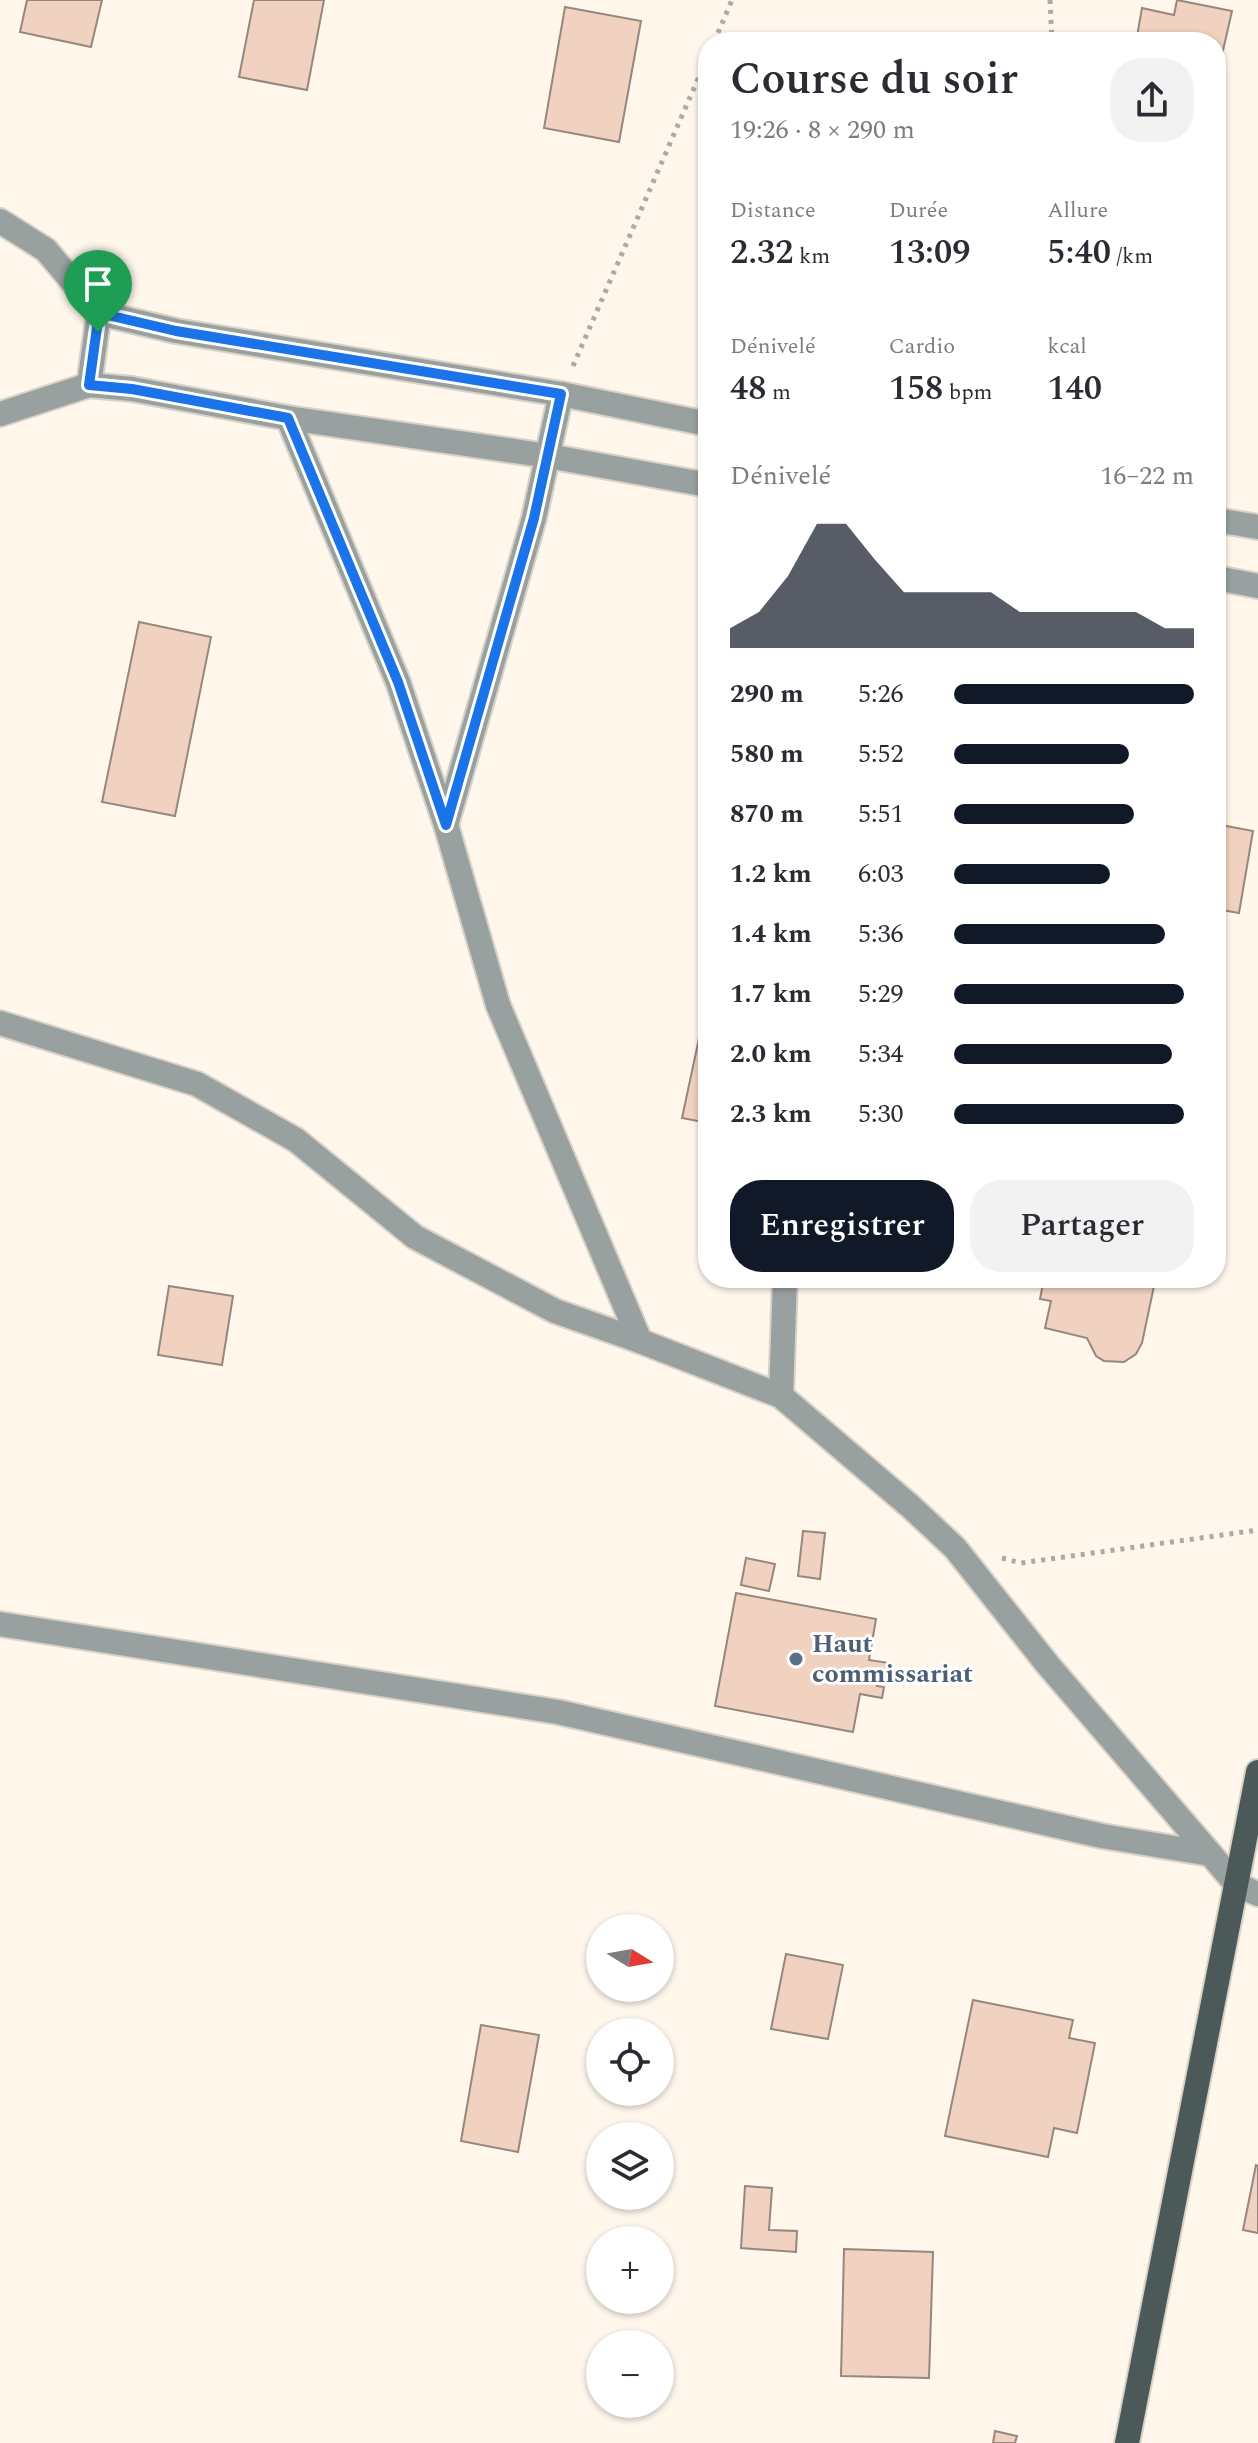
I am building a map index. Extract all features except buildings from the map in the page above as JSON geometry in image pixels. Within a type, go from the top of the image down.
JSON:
[{"type":"main road","points":[[1127,2443],[1248,1890],[1258,1772]]},
{"type":"street","points":[[0,221],[46,250],[99,313],[176,331],[561,394],[698,422]]},
{"type":"street","points":[[89,385],[99,313]]},
{"type":"street","points":[[0,414],[89,385],[132,389],[288,418],[548,456],[698,483]]},
{"type":"street","points":[[446,825],[534,518],[561,394]]},
{"type":"street","points":[[288,418],[398,682],[446,825],[498,1005],[640,1341]]},
{"type":"street","points":[[1226,522],[1258,527]]},
{"type":"street","points":[[1226,580],[1258,586]]},
{"type":"street","points":[[0,1023],[197,1084],[296,1140],[415,1237],[555,1311],[781,1396],[955,1548],[1048,1665],[1210,1854],[1248,1890]]},
{"type":"street","points":[[781,1396],[785,1288]]},
{"type":"street","points":[[0,1624],[558,1712],[1102,1836],[1210,1854]]},
{"type":"path","points":[[718,32],[732,0]]},
{"type":"path","points":[[1050,0],[1052,32]]},
{"type":"path","points":[[561,394],[698,79]]},
{"type":"path","points":[[955,1548],[1021,1563],[1258,1530]]},
{"type":"place","name":"Haut commissariat","points":[[796,1659]]},
{"type":"route","points":[[99,313],[176,331],[561,394],[534,518],[446,825],[398,682],[288,418],[132,389],[89,385],[98,332],[99,313]]}]
